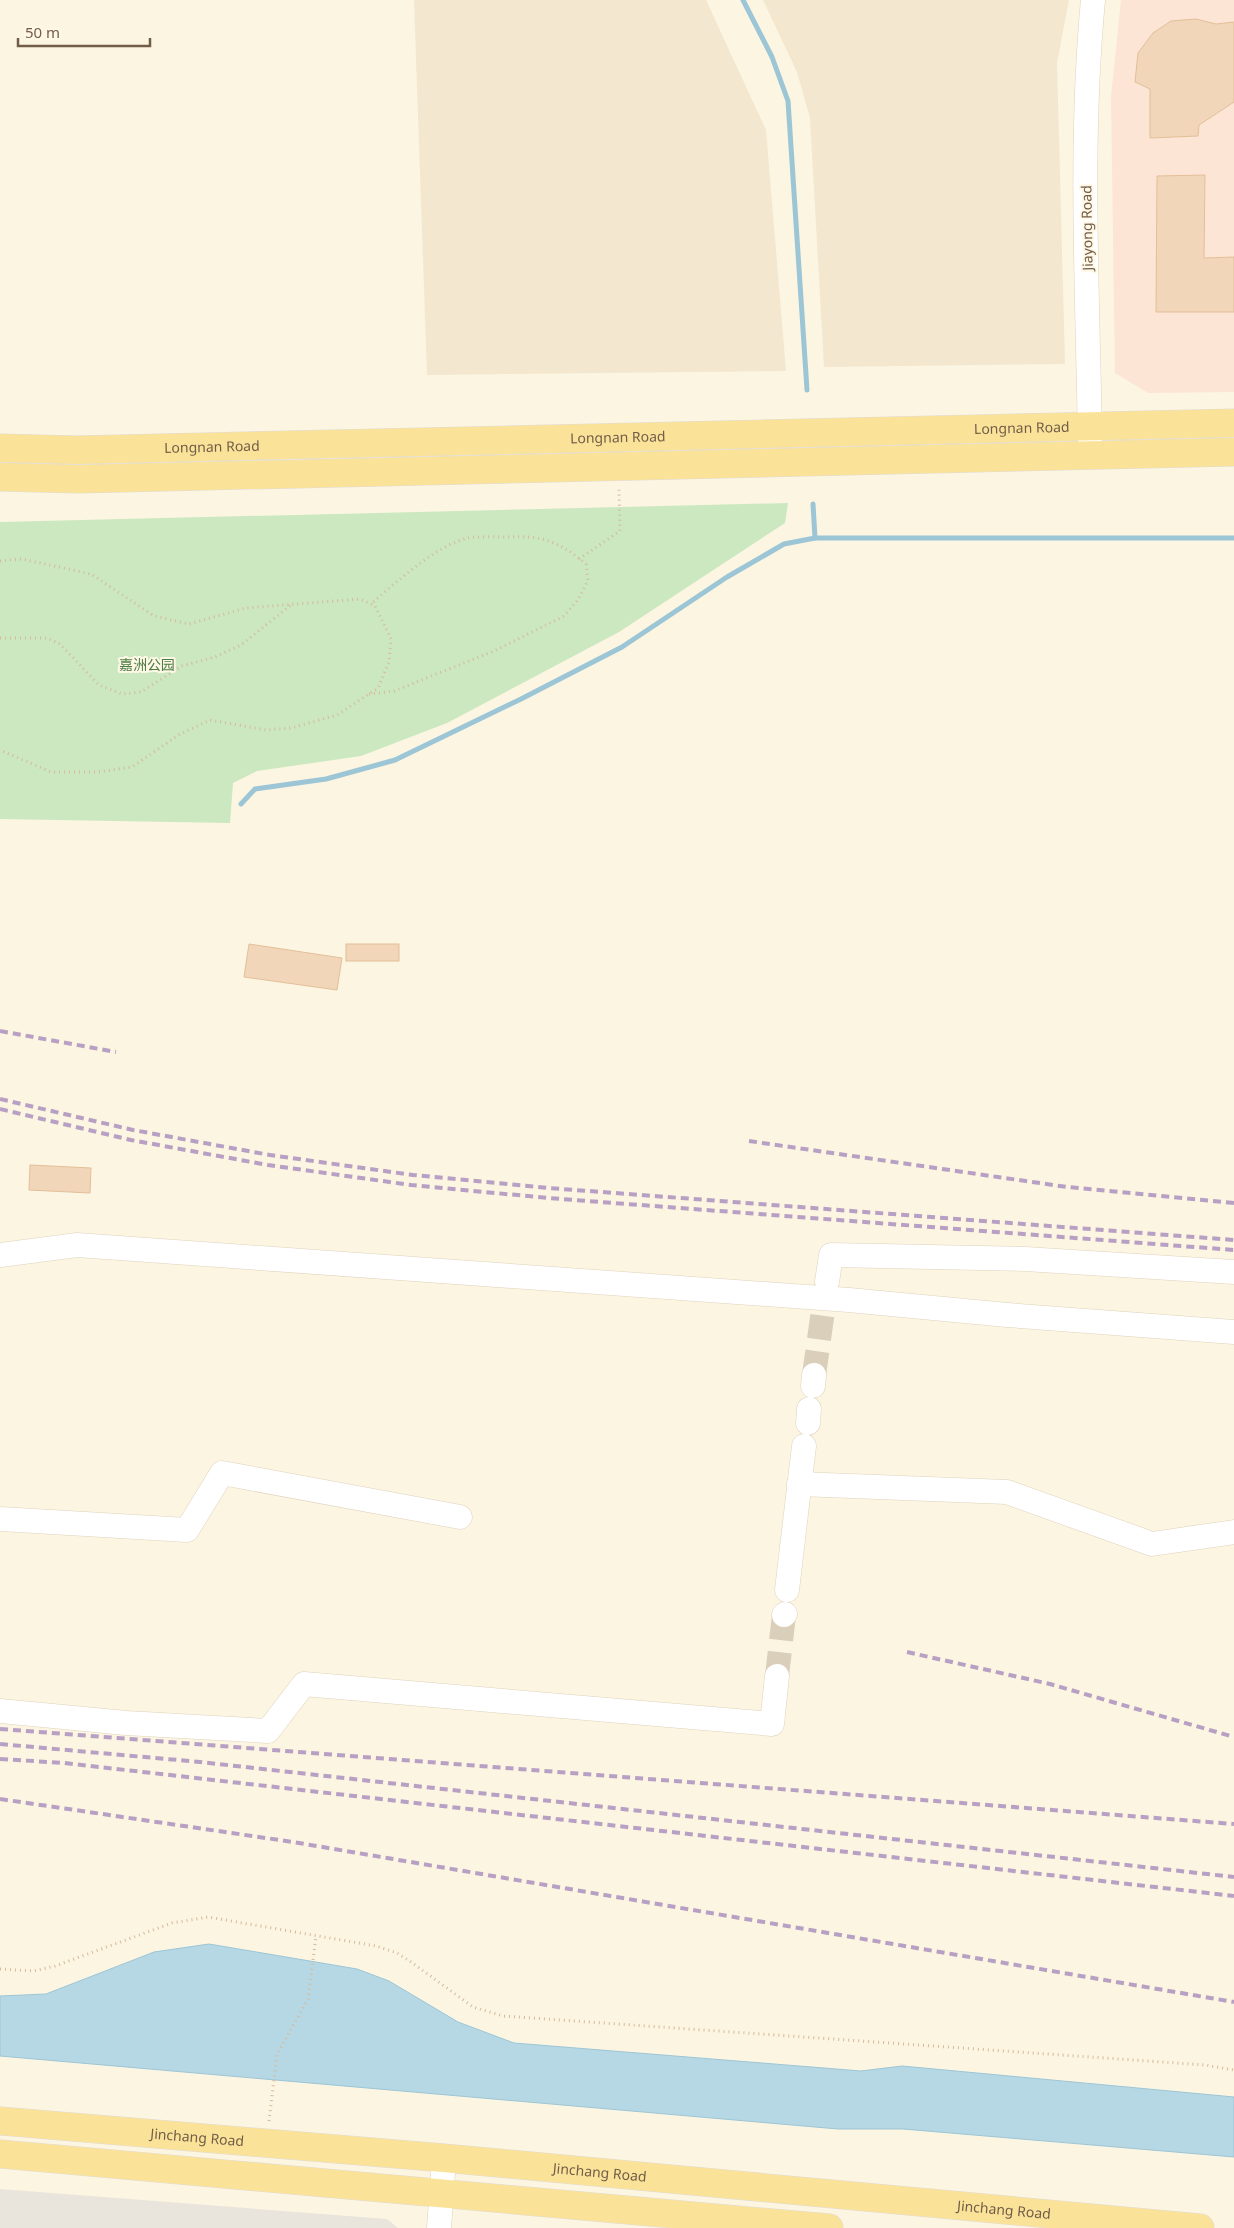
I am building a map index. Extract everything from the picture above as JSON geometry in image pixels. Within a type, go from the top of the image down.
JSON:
[{"type":"main road","name":"Longnan Road","points":[[0,448],[77,450],[1234,423]]},
{"type":"main road","name":"Longnan Road","points":[[0,477],[79,479],[1234,452]]},
{"type":"main road","name":"Jinchang Road","points":[[0,2121],[444,2158],[1200,2228]]},
{"type":"main road","points":[[0,2154],[829,2228]]},
{"type":"street","name":"Jiayong Road","points":[[1091,456],[1085,155],[1087,66],[1093,0]]},
{"type":"street","points":[[0,1254],[77,1245],[849,1300],[1007,1315],[1234,1332]]},
{"type":"street","points":[[827,1282],[831,1255],[1025,1260],[1234,1272]]},
{"type":"street","points":[[787,1590],[804,1446]]},
{"type":"street","points":[[0,1519],[187,1530],[222,1473],[460,1517]]},
{"type":"street","points":[[800,1484],[1007,1492],[1152,1544],[1234,1532]]},
{"type":"street","points":[[0,1711],[126,1722],[268,1731],[304,1684],[772,1724],[778,1676]]},
{"type":"street","points":[[440,2228],[444,2158]]},
{"type":"path","points":[[579,559],[620,531],[619,466]]},
{"type":"path","points":[[369,694],[394,691],[494,651],[564,616],[578,600],[588,580],[586,564],[554,542],[532,536],[467,538],[408,571],[371,604]]},
{"type":"path","points":[[0,561],[22,559],[91,574],[154,616],[189,624],[246,608],[360,599],[375,606],[390,639],[389,662],[378,688],[337,715],[291,728],[266,730],[210,720],[180,734],[132,767],[98,772],[51,772],[0,750]]},
{"type":"path","points":[[0,638],[47,638],[60,644],[99,685],[122,694],[141,692],[182,666],[215,657],[241,645],[292,604]]},
{"type":"path","points":[[0,1969],[34,1971],[55,1966],[172,1923],[208,1917],[376,1946],[397,1953],[473,2007],[503,2016],[1205,2065],[1234,2070]]},
{"type":"path","points":[[271,2096],[277,2054],[308,1999],[316,1936]]},
{"type":"shaded area","points":[[414,0],[706,0],[766,130],[786,371],[427,375]]},
{"type":"shaded area","points":[[763,0],[1069,0],[1057,63],[1065,364],[824,367],[810,118],[797,72]]},
{"type":"shaded area","points":[[1121,0],[1234,0],[1234,392],[1148,393],[1115,373],[1111,97]]},
{"type":"shaded area","points":[[0,2189],[387,2219],[398,2228],[0,2228]]},
{"type":"green space","name":"嘉洲公园","points":[[788,503],[785,523],[619,632],[447,723],[361,756],[257,771],[233,783],[230,823],[0,819],[0,522]]},
{"type":"water","points":[[209,1944],[357,1969],[389,1981],[458,2022],[514,2043],[861,2071],[902,2066],[1234,2097],[1234,2157],[903,2129],[838,2129],[0,2056],[0,1996],[46,1994],[154,1952]]},
{"type":"building","points":[[1196,19],[1216,24],[1234,22],[1234,102],[1199,125],[1198,136],[1150,138],[1150,89],[1135,82],[1138,53],[1153,33],[1171,21]]},
{"type":"building","points":[[1205,175],[1204,258],[1234,257],[1234,312],[1156,312],[1157,176]]},
{"type":"building","points":[[249,944],[342,958],[337,990],[244,977]]},
{"type":"building","points":[[346,944],[399,944],[399,961],[346,961]]},
{"type":"building","points":[[30,1165],[91,1168],[90,1193],[29,1190]]},
{"type":"waterway","points":[[743,0],[772,57],[788,101],[807,390]]},
{"type":"waterway","points":[[813,504],[815,538],[1234,538]]},
{"type":"waterway","points":[[241,804],[255,789],[326,779],[395,760],[521,699],[622,647],[727,577],[784,544],[815,538]]},
{"type":"tunnel","points":[[814,1375],[827,1282]]},
{"type":"tunnel","points":[[777,1676],[784,1615]]},
{"type":"railway","points":[[0,1031],[116,1052]]},
{"type":"railway","points":[[0,1099],[133,1130],[270,1155],[413,1175],[549,1188],[1234,1240]]},
{"type":"railway","points":[[0,1109],[131,1140],[268,1165],[411,1185],[548,1198],[1234,1250]]},
{"type":"railway","points":[[749,1141],[1067,1187],[1234,1203]]},
{"type":"railway","points":[[907,1652],[1050,1684],[1234,1737]]},
{"type":"railway","points":[[0,1729],[1234,1824]]},
{"type":"railway","points":[[0,1744],[200,1762],[1234,1877]]},
{"type":"railway","points":[[0,1759],[64,1763],[1234,1896]]},
{"type":"railway","points":[[0,1799],[293,1842],[1234,2002]]}]
